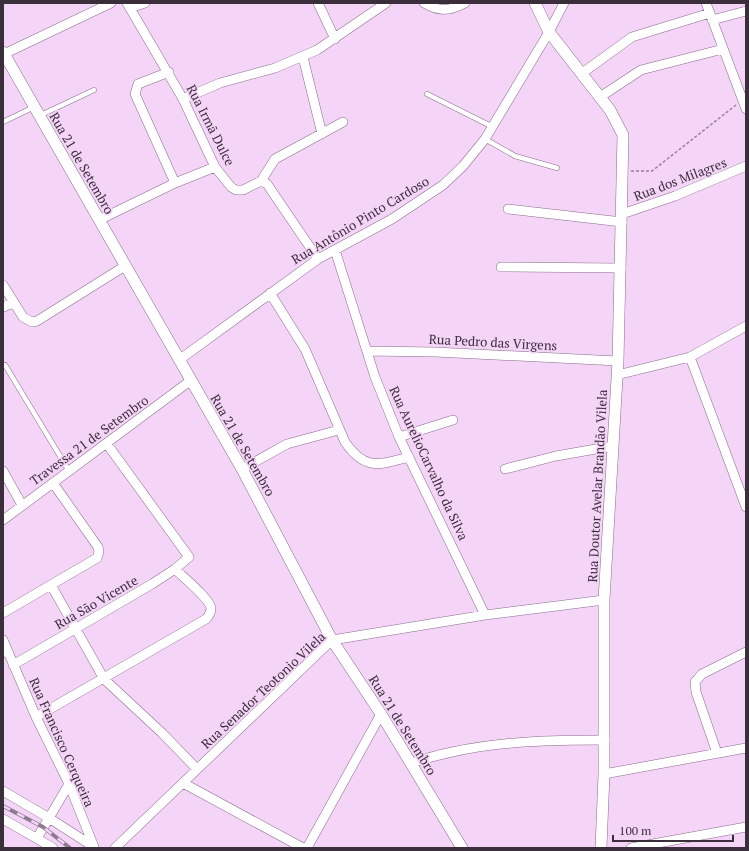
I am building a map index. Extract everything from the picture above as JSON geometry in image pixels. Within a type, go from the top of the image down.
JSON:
[{"type":"street","points":[[3,53],[111,3]]},
{"type":"street","points":[[129,6],[145,3]]},
{"type":"street","points":[[318,3],[335,39]]},
{"type":"street","points":[[183,99],[220,83],[275,68],[303,56],[335,39],[386,3]]},
{"type":"street","points":[[424,3],[438,10],[446,10],[465,3]]},
{"type":"street","points":[[535,3],[549,32],[600,97],[641,70],[723,49]]},
{"type":"street","name":"Rua Antônio Pinto Cardoso","points":[[179,360],[270,293],[318,260],[392,219],[444,185],[463,166],[485,139],[549,32],[564,3]]},
{"type":"street","points":[[706,3],[746,109]]},
{"type":"street","name":"Rua Irmã Dulce","points":[[129,6],[169,72],[216,167],[231,188],[243,190],[261,181]]},
{"type":"street","points":[[581,74],[632,37],[711,16],[746,11]]},
{"type":"street","name":"Rua 21 de Setembro","points":[[3,53],[190,381],[242,469],[332,640],[381,714],[462,848]]},
{"type":"street","points":[[303,56],[322,134]]},
{"type":"street","points":[[169,72],[138,84],[135,94],[175,183]]},
{"type":"street","name":"Rua Doutor Avelar Brandão Vilela","points":[[600,97],[619,126],[623,135],[618,374],[604,600],[605,740],[601,848]]},
{"type":"street","points":[[318,260],[272,189],[261,181],[275,159],[343,122]]},
{"type":"street","name":"Rua dos Milagres","points":[[622,218],[746,166]]},
{"type":"street","points":[[99,220],[175,183],[216,167]]},
{"type":"street","points":[[508,209],[622,218]]},
{"type":"street","name":"Rua AurelioCarvalho da Silva","points":[[335,250],[367,350],[399,436],[485,615]]},
{"type":"street","points":[[3,285],[13,303],[27,320],[37,321],[125,266]]},
{"type":"street","points":[[501,267],[621,268]]},
{"type":"street","points":[[270,293],[305,349],[339,430],[351,451],[364,462],[376,464],[409,457]]},
{"type":"street","points":[[3,307],[13,303]]},
{"type":"street","points":[[618,374],[690,357],[746,326]]},
{"type":"street","name":"Rua Pedro das Virgens","points":[[367,350],[458,352],[618,361]]},
{"type":"street","points":[[690,357],[746,507]]},
{"type":"street","name":"Travessa 21 de Setembro","points":[[3,520],[190,381]]},
{"type":"street","points":[[399,436],[453,420]]},
{"type":"street","points":[[242,469],[287,444],[339,430]]},
{"type":"street","name":"Rua São Vicente","points":[[13,665],[175,569],[189,557],[107,444]]},
{"type":"street","points":[[505,469],[556,456],[613,446]]},
{"type":"street","points":[[3,471],[22,505]]},
{"type":"street","points":[[3,613],[96,558],[99,552],[98,547],[53,483]]},
{"type":"street","points":[[36,717],[206,620],[211,614],[211,607],[207,600],[175,569]]},
{"type":"street","points":[[51,585],[104,679],[162,733],[197,769]]},
{"type":"street","name":"Rua Senador Teotonio Vilela","points":[[116,848],[332,640],[485,615],[604,600]]},
{"type":"street","name":"Rua Francisco Cerqueira","points":[[3,640],[6,653],[69,784],[94,847]]},
{"type":"street","points":[[717,753],[696,692],[696,682],[702,674],[746,652]]},
{"type":"street","points":[[306,848],[381,714]]},
{"type":"street","points":[[411,763],[451,752],[511,743],[550,740],[605,740]]},
{"type":"street","points":[[604,774],[746,748]]},
{"type":"street","points":[[183,783],[303,848]]},
{"type":"street","points":[[37,838],[69,784]]},
{"type":"street","points":[[3,791],[94,847]]},
{"type":"street","points":[[3,819],[53,848]]},
{"type":"street","points":[[631,848],[746,827]]},
{"type":"lane","points":[[3,122],[36,112],[94,90]]},
{"type":"lane","points":[[427,94],[492,127]]},
{"type":"lane","points":[[485,139],[515,156],[557,168]]},
{"type":"lane","points":[[5,365],[69,471]]},
{"type":"path","points":[[623,171],[652,171],[742,100]]},
{"type":"railway","points":[[3,806],[43,827],[70,848]]}]
